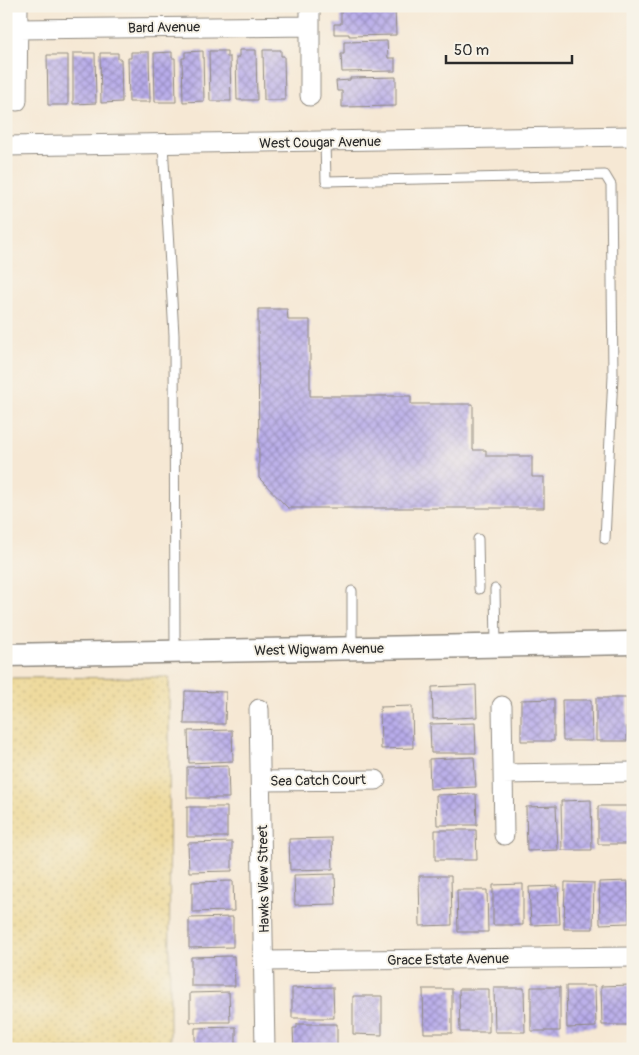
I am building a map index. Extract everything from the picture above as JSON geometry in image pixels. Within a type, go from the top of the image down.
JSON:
[{"type":"street","points":[[17,101],[18,6]]},
{"type":"street","points":[[310,6],[310,96]]},
{"type":"street","name":"Bard Avenue","points":[[18,29],[310,26]]},
{"type":"street","name":"West Cougar Avenue","points":[[6,146],[633,136]]},
{"type":"street","name":"West Wigwam Avenue","points":[[6,655],[633,643]]},
{"type":"street","points":[[502,706],[504,835]]},
{"type":"street","name":"Hawks View Street","points":[[259,709],[265,1049]]},
{"type":"street","points":[[503,774],[633,772]]},
{"type":"street","name":"Sea Catch Court","points":[[261,781],[376,780]]},
{"type":"street","name":"Grace Estate Avenue","points":[[264,961],[633,957]]},
{"type":"lane","points":[[325,142],[326,180],[605,175],[612,185],[613,376],[605,539]]},
{"type":"lane","points":[[163,144],[174,335],[175,652]]},
{"type":"lane","points":[[478,539],[479,590]]},
{"type":"lane","points":[[495,589],[496,645]]},
{"type":"lane","points":[[352,591],[352,648]]},
{"type":"sand","points":[[169,677],[170,1049],[6,1049],[6,678]]},
{"type":"building","points":[[395,8],[396,35],[349,36],[349,34],[334,34],[334,24],[341,24],[341,9]]},
{"type":"building","points":[[387,41],[388,58],[395,58],[395,71],[342,72],[341,54],[344,54],[344,42]]},
{"type":"building","points":[[239,50],[256,50],[257,100],[237,100],[236,57],[239,57]]},
{"type":"building","points":[[263,50],[281,50],[281,56],[284,56],[285,100],[264,100]]},
{"type":"building","points":[[203,51],[204,101],[183,102],[182,58],[185,58],[185,52]]},
{"type":"building","points":[[209,51],[227,51],[227,57],[230,57],[231,101],[210,101]]},
{"type":"building","points":[[131,52],[149,52],[150,102],[129,102],[128,58],[131,58]]},
{"type":"building","points":[[172,52],[172,58],[175,58],[176,102],[155,102],[154,53]]},
{"type":"building","points":[[73,53],[95,53],[96,103],[73,104]]},
{"type":"building","points":[[100,53],[118,53],[118,59],[121,59],[122,102],[101,103]]},
{"type":"building","points":[[47,55],[68,55],[68,105],[48,105]]},
{"type":"building","points":[[396,77],[396,106],[342,107],[342,91],[337,91],[336,81],[350,80],[350,78]]},
{"type":"building","points":[[258,309],[287,309],[288,320],[310,320],[310,396],[411,396],[411,404],[473,404],[473,450],[486,450],[486,456],[532,456],[532,477],[544,477],[544,508],[288,508],[259,478]]},
{"type":"building","points":[[476,685],[477,717],[433,719],[432,687]]},
{"type":"building","points":[[185,691],[226,692],[225,724],[184,724]]},
{"type":"building","points":[[596,698],[627,698],[627,741],[596,741]]},
{"type":"building","points":[[554,699],[554,741],[521,741],[521,700]]},
{"type":"building","points":[[562,700],[591,700],[592,741],[563,741]]},
{"type":"building","points":[[412,706],[413,748],[381,749],[380,707]]},
{"type":"building","points":[[475,723],[476,753],[431,753],[430,724]]},
{"type":"building","points":[[232,730],[233,761],[189,763],[188,731]]},
{"type":"building","points":[[474,757],[476,787],[430,789],[429,759]]},
{"type":"building","points":[[228,766],[229,798],[187,798],[187,767]]},
{"type":"building","points":[[476,794],[477,825],[437,825],[436,795]]},
{"type":"building","points":[[591,800],[592,850],[562,850],[561,801]]},
{"type":"building","points":[[556,806],[558,850],[527,851],[526,807]]},
{"type":"building","points":[[598,806],[628,806],[628,844],[598,844]]},
{"type":"building","points":[[187,807],[227,807],[227,837],[187,837]]},
{"type":"building","points":[[435,830],[476,830],[477,860],[435,860]]},
{"type":"building","points":[[332,838],[333,869],[290,870],[289,839]]},
{"type":"building","points":[[232,842],[232,871],[189,872],[188,843]]},
{"type":"building","points":[[335,874],[336,904],[295,905],[294,875]]},
{"type":"building","points":[[419,876],[451,876],[452,925],[420,926]]},
{"type":"building","points":[[233,881],[234,911],[192,912],[192,882]]},
{"type":"building","points":[[628,881],[629,923],[600,924],[599,882]]},
{"type":"building","points":[[565,882],[594,883],[593,929],[564,929]]},
{"type":"building","points":[[523,884],[523,925],[493,925],[493,885]]},
{"type":"building","points":[[558,886],[560,924],[531,925],[529,887]]},
{"type":"building","points":[[457,890],[487,890],[488,932],[458,932]]},
{"type":"building","points":[[233,917],[233,947],[189,948],[189,918]]},
{"type":"building","points":[[234,956],[235,986],[191,986],[191,957]]},
{"type":"building","points":[[630,985],[631,1025],[602,1025],[601,986]]},
{"type":"building","points":[[566,986],[595,986],[596,1027],[567,1028]]},
{"type":"building","points":[[333,987],[334,1018],[292,1018],[292,988]]},
{"type":"building","points":[[531,987],[560,987],[560,1031],[531,1031]]},
{"type":"building","points":[[494,988],[524,988],[525,1032],[495,1032]]},
{"type":"building","points":[[423,989],[452,989],[452,1033],[424,1033]]},
{"type":"building","points":[[459,989],[489,989],[489,1032],[460,1032]]},
{"type":"building","points":[[229,992],[230,1022],[190,1022],[190,993]]},
{"type":"building","points":[[353,996],[382,996],[382,1035],[353,1034]]},
{"type":"building","points":[[297,1024],[337,1024],[337,1049],[294,1049],[293,1028],[297,1028]]},
{"type":"building","points":[[236,1027],[236,1049],[195,1049],[195,1028]]}]
